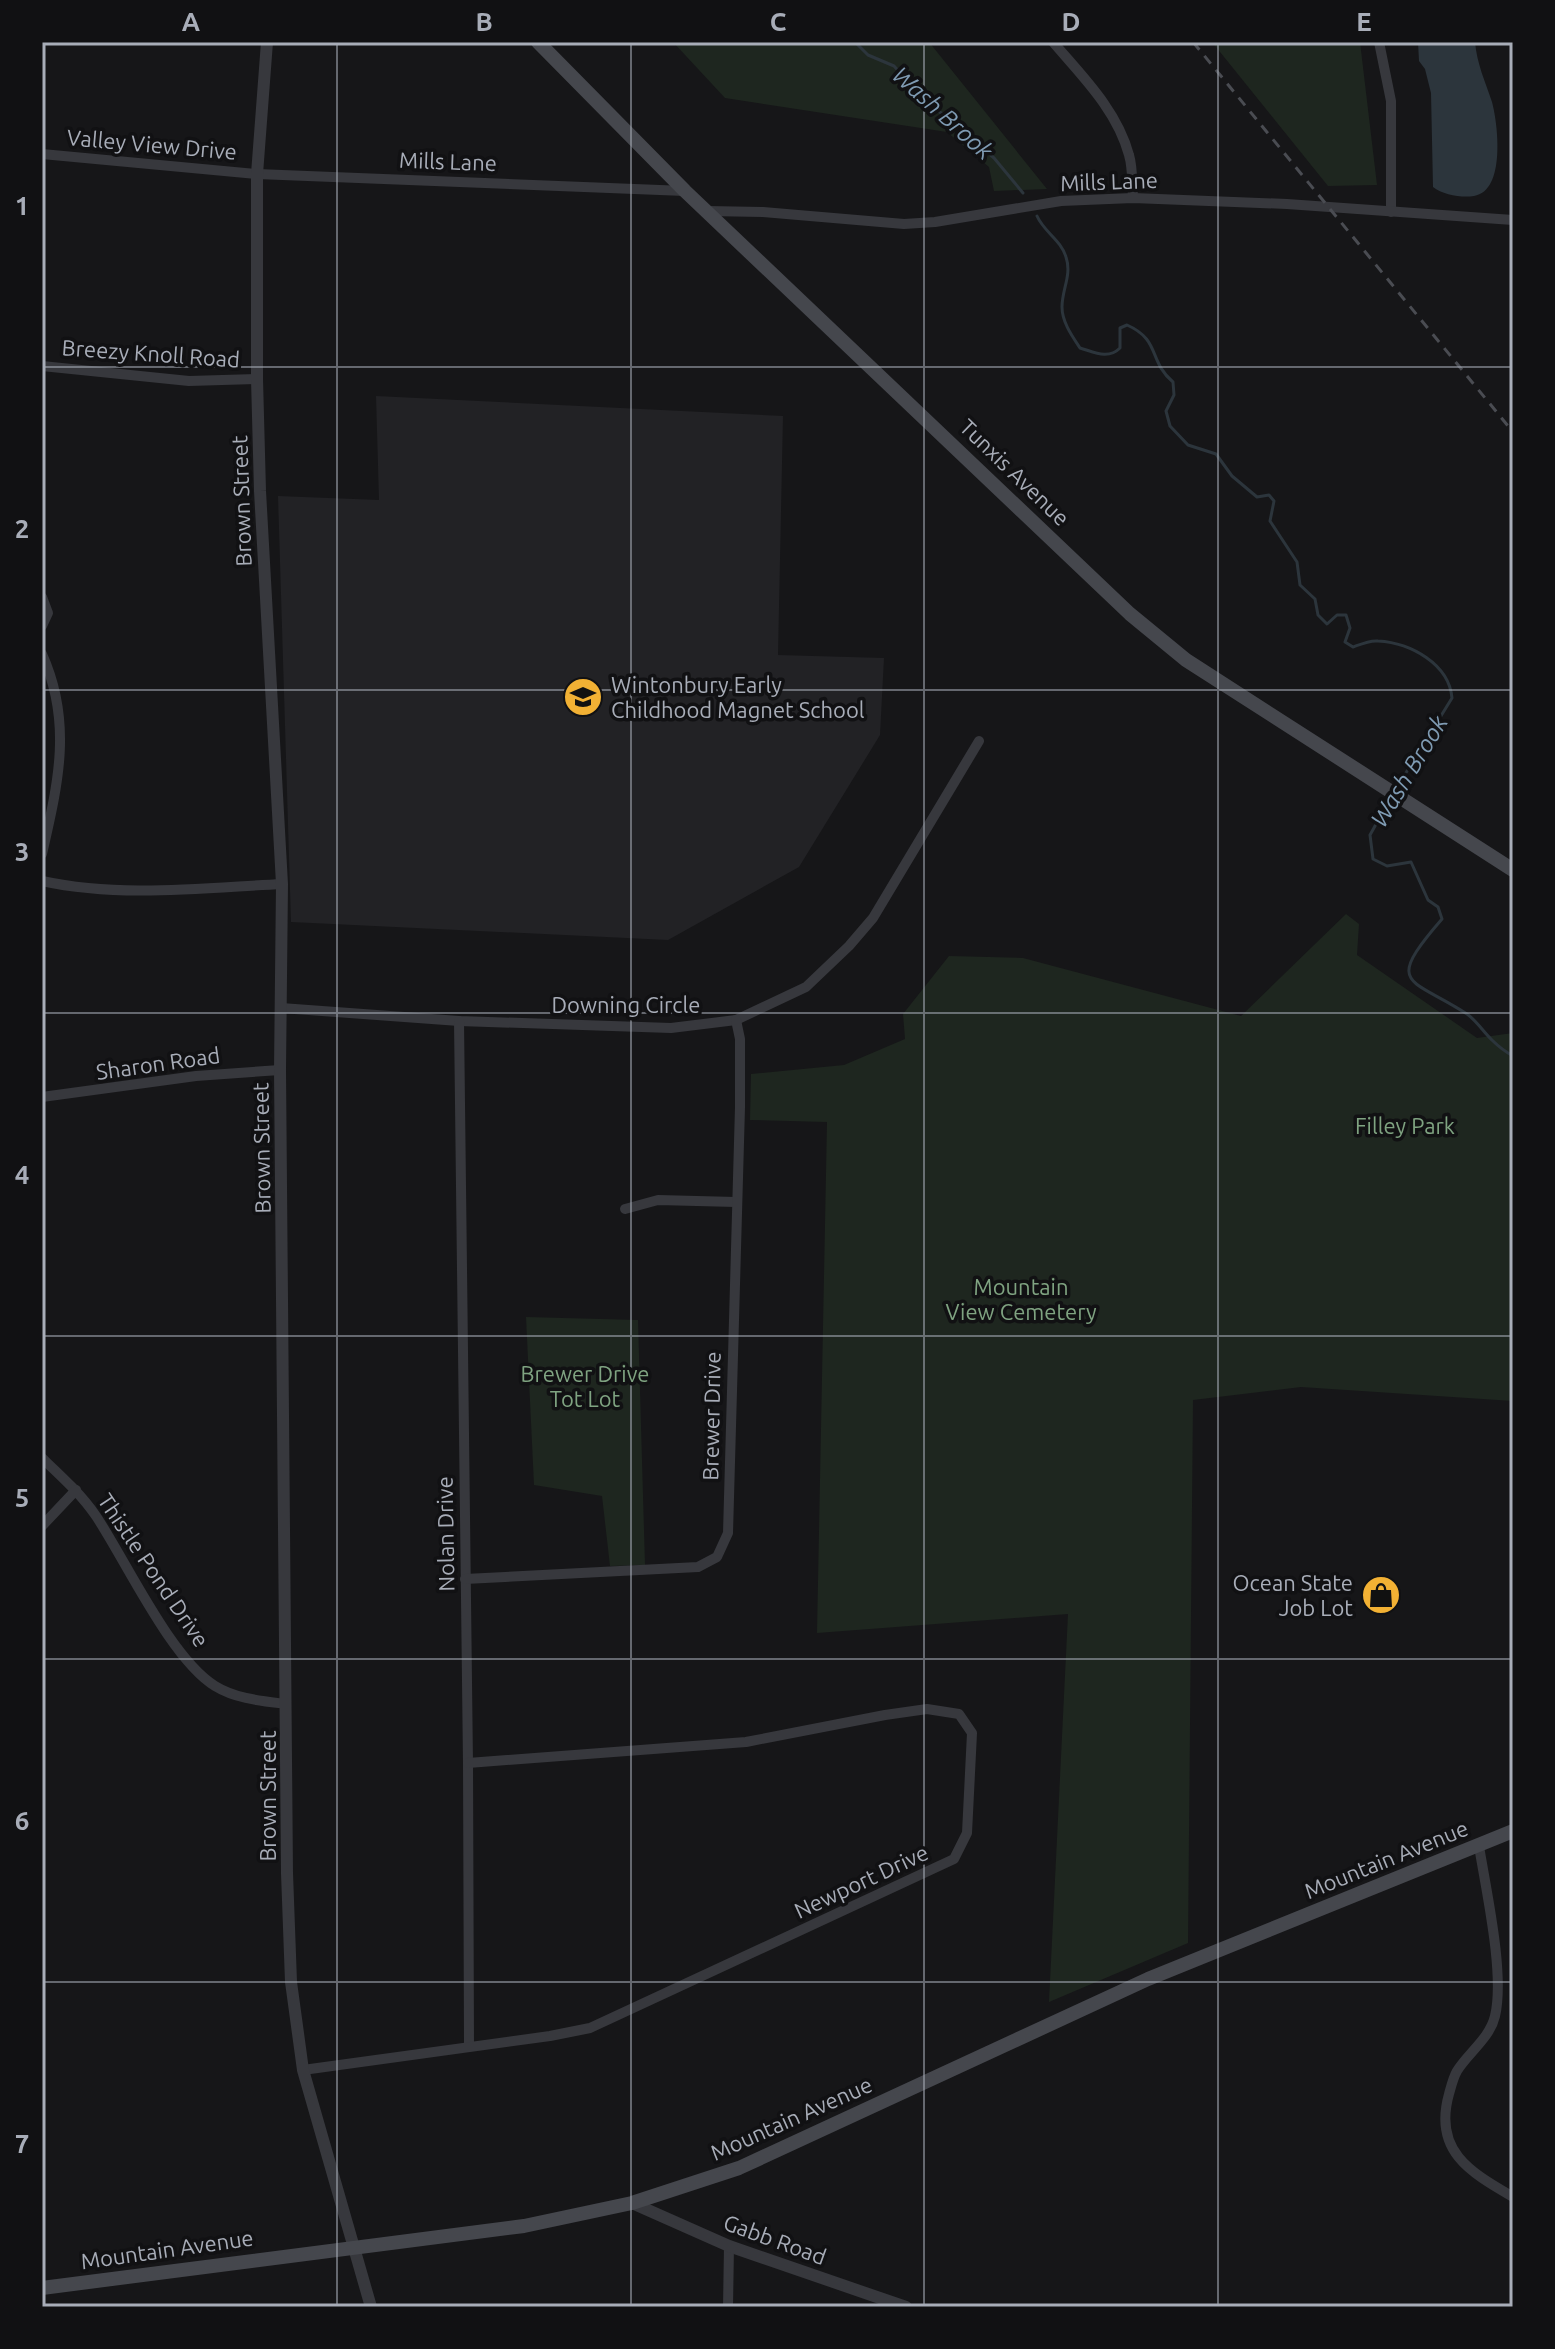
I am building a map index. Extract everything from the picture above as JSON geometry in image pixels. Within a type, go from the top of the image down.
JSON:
[{"type":"main road","name":"Tunxis Avenue","points":[[538,42],[685,191],[1130,614],[1186,660],[1513,870]]},
{"type":"main road","name":"Mountain Avenue","points":[[42,2288],[524,2226],[632,2203],[739,2168],[1148,1979],[1513,1831]]},
{"type":"street","name":"Brown Street","points":[[267,42],[257,174],[257,379],[262,536],[282,884],[280,1070],[291,1982],[303,2070],[371,2307]]},
{"type":"street","points":[[1053,42],[1099,97],[1121,130],[1130,158],[1133,198]]},
{"type":"street","points":[[1379,42],[1391,101],[1391,212]]},
{"type":"street","name":"Valley View Drive","points":[[42,154],[257,174]]},
{"type":"street","name":"Mills Lane","points":[[257,174],[685,191]]},
{"type":"street","name":"Mills Lane","points":[[707,211],[763,212],[904,224],[935,222],[1061,201],[1133,198],[1287,204],[1513,220]]},
{"type":"street","name":"Breezy Knoll Road","points":[[42,366],[189,381],[257,379]]},
{"type":"street","points":[[42,597],[48,613],[42,626]]},
{"type":"street","points":[[42,654],[58,702],[60,730],[59,783],[42,854]]},
{"type":"street","name":"Downing Circle","points":[[281,1008],[459,1021],[671,1028],[736,1020],[806,987],[849,946],[873,918],[979,741]]},
{"type":"street","points":[[42,881],[82,890],[122,891],[282,884]]},
{"type":"street","name":"Brewer Drive","points":[[465,1579],[698,1567],[717,1557],[728,1533],[740,1039],[736,1020]]},
{"type":"street","name":"Nolan Drive","points":[[459,1021],[469,2046]]},
{"type":"street","name":"Sharon Road","points":[[42,1097],[196,1076],[280,1070]]},
{"type":"street","points":[[625,1209],[658,1200],[736,1202]]},
{"type":"street","name":"Thistle Pond Drive","points":[[42,1458],[76,1490],[95,1514],[159,1620],[198,1671],[214,1685],[230,1693],[286,1704]]},
{"type":"street","points":[[42,1526],[76,1490]]},
{"type":"street","name":"Newport Drive","points":[[303,2070],[590,2028],[954,1859],[967,1833],[972,1733],[959,1714],[927,1709],[746,1742],[468,1763]]},
{"type":"street","points":[[1479,1846],[1496,1958],[1495,2019],[1455,2073],[1445,2108],[1445,2131],[1463,2164],[1513,2197]]},
{"type":"street","name":"Gabb Road","points":[[632,2203],[729,2246],[906,2307]]},
{"type":"street","points":[[728,2307],[729,2246]]},
{"type":"shaded area","points":[[1418,42],[1475,42],[1479,65],[1492,102],[1497,155],[1491,182],[1484,191],[1474,196],[1453,195],[1433,187],[1431,93],[1425,69],[1419,61]]},
{"type":"shaded area","name":"Wintonbury Early Childhood Magnet School","points":[[376,396],[783,416],[778,655],[884,658],[880,735],[799,867],[668,940],[291,922],[278,496],[379,500]]},
{"type":"green space","points":[[673,42],[929,42],[1047,189],[994,191],[989,167],[947,132],[725,98]]},
{"type":"green space","points":[[1212,42],[1360,42],[1377,185],[1328,186]]},
{"type":"green space","name":"Mountain View Cemetery","points":[[1346,914],[1359,924],[1357,955],[1477,1038],[1513,1033],[1513,1401],[1301,1387],[1193,1400],[1188,1943],[1049,2002],[1068,1614],[817,1633],[827,1122],[750,1120],[751,1074],[844,1065],[905,1039],[903,1014],[949,956],[1023,958],[1241,1016]]},
{"type":"green space","name":"Brewer Drive Tot Lot","points":[[526,1317],[638,1320],[645,1565],[610,1566],[602,1496],[534,1485]]},
{"type":"waterway","name":"Wash Brook","points":[[855,42],[868,55],[894,66],[921,96],[994,158],[1023,193]]},
{"type":"waterway","name":"Wash Brook","points":[[1037,216],[1066,257],[1068,270],[1062,313],[1080,348],[1111,354],[1120,348],[1120,328],[1127,325],[1145,337],[1160,366],[1173,382],[1174,395],[1166,411],[1170,426],[1188,445],[1216,454],[1232,476],[1257,497],[1269,495],[1274,501],[1270,521],[1297,562],[1300,585],[1315,599],[1318,615],[1327,624],[1337,615],[1346,615],[1350,628],[1345,642],[1353,647],[1375,641],[1403,646],[1426,658],[1444,675],[1452,698],[1396,789]]},
{"type":"waterway","name":"Wash Brook","points":[[1390,799],[1370,835],[1373,859],[1387,866],[1411,862],[1428,900],[1438,907],[1442,919],[1413,957],[1409,969],[1411,978],[1418,986],[1467,1014],[1495,1043],[1513,1056]]},
{"type":"railway","points":[[1193,42],[1513,432]]},
{"type":"place","name":"Wintonbury Early Childhood Magnet School","points":[[583,697]]},
{"type":"place","name":"Ocean State Job Lot","points":[[1381,1595]]},
{"type":"park label","name":"Filley Park","points":[[1405,1125]]}]
